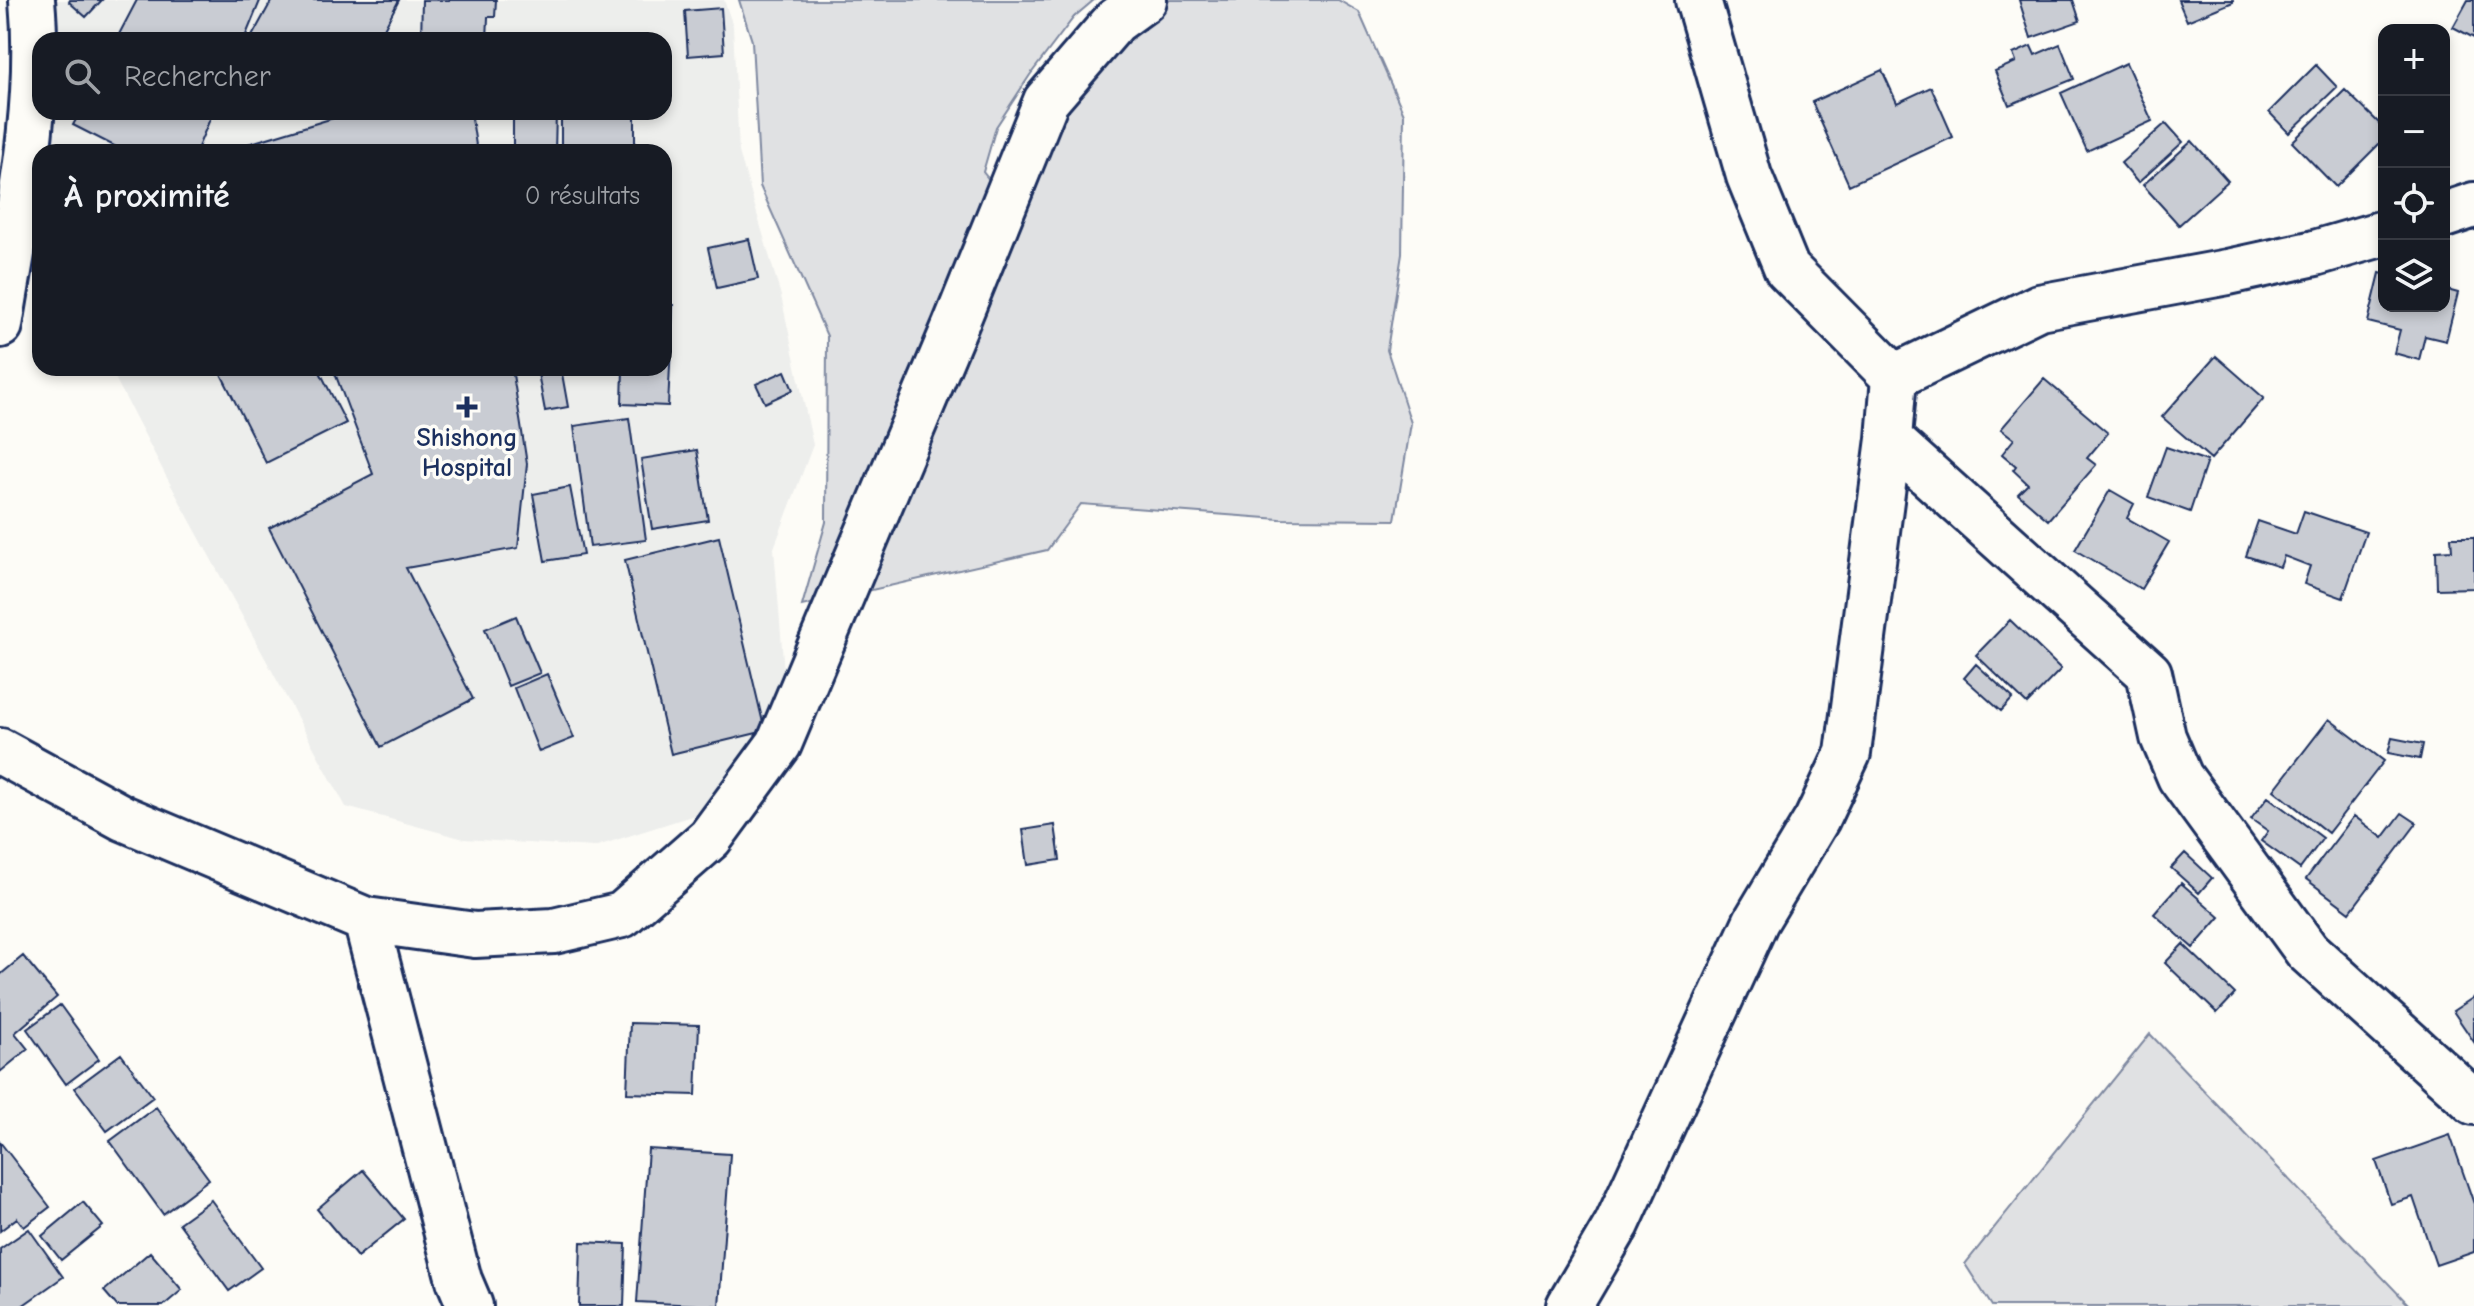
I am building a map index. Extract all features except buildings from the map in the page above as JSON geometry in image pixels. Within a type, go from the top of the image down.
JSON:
[{"type":"street","points":[[0,325],[25,174],[18,42],[32,0]]},
{"type":"street","points":[[0,751],[123,818],[366,920],[475,935],[554,931],[622,915],[710,838],[779,744],[1046,101],[1115,21],[1144,0]]},
{"type":"street","points":[[1569,1306],[1617,1224],[1756,921],[1817,819],[1848,753],[1889,439],[1894,377],[1787,269],[1749,176],[1698,0]]},
{"type":"street","points":[[2450,213],[2474,205]]},
{"type":"street","points":[[1894,377],[2039,307],[2228,272],[2315,253],[2378,235]]},
{"type":"street","points":[[1889,439],[2149,673],[2163,737],[2180,777],[2307,951],[2474,1102]]},
{"type":"street","points":[[366,920],[459,1280],[470,1306]]},
{"type":"shaded area","name":"Shishong Hospital","points":[[30,0],[724,0],[733,26],[739,152],[781,296],[813,445],[774,548],[789,734],[701,813],[594,847],[464,839],[346,807],[114,376],[672,376],[672,144],[41,144],[39,120],[672,120],[672,32],[33,32]]},
{"type":"shaded area","points":[[739,0],[1094,0],[1074,17],[996,127],[983,172],[1016,214],[1069,85],[1170,0],[1338,0],[1359,12],[1404,114],[1402,254],[1387,350],[1411,423],[1395,520],[1280,519],[1081,504],[1047,550],[802,606],[826,522],[827,336],[760,186],[752,41]]},
{"type":"shaded area","points":[[2150,1034],[2410,1306],[1992,1306],[1965,1264]]},
{"type":"place","name":"Shishong Hospital","points":[[467,407]]}]
